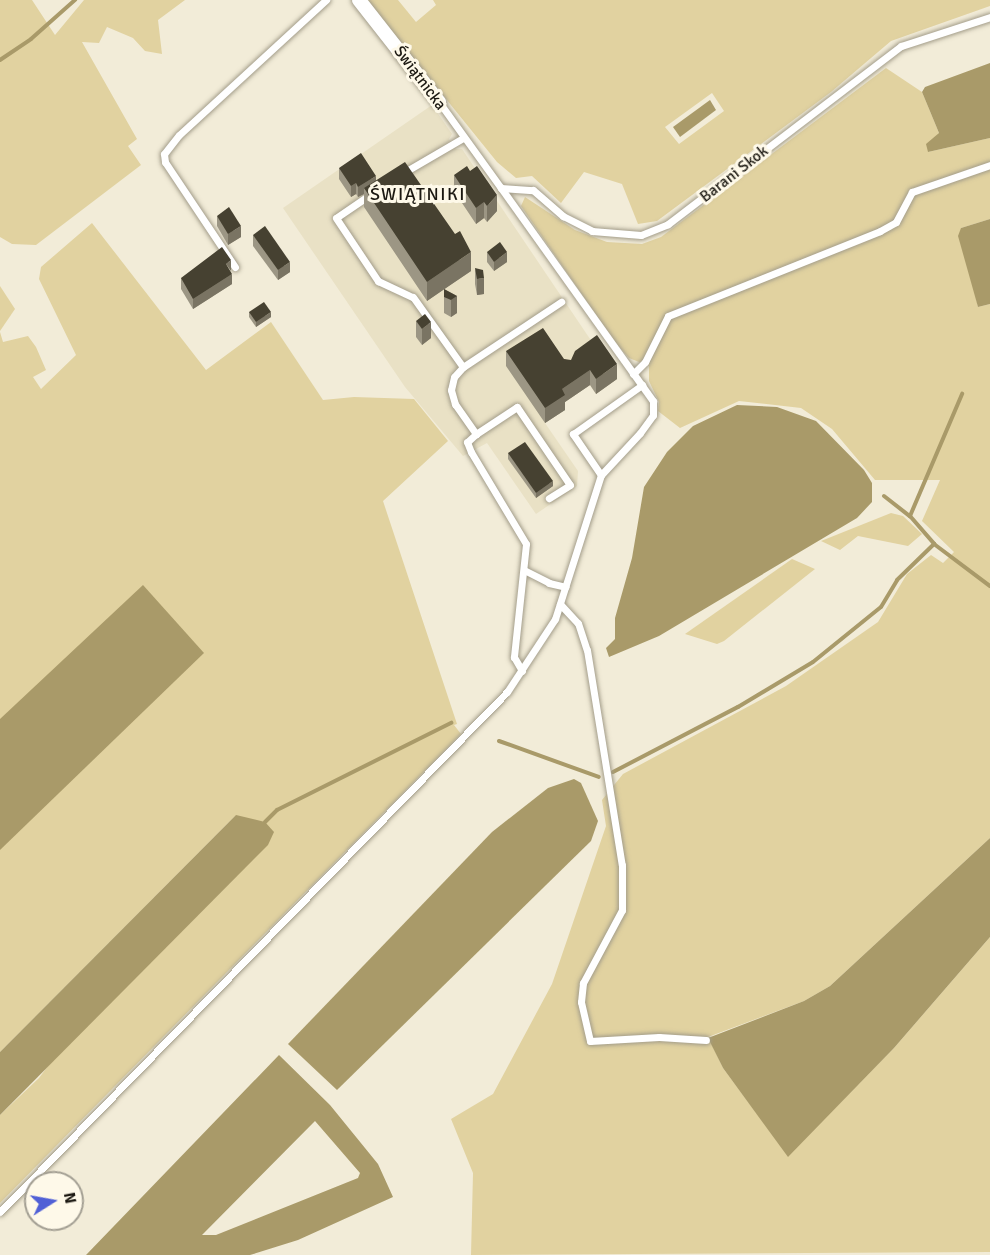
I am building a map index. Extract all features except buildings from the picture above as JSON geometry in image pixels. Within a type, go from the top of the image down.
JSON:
[{"type":"street","name":"Świątnicka","points":[[359,0],[440,102]]},
{"type":"lane","points":[[235,267],[165,162],[164,154],[179,135],[326,0]]},
{"type":"lane","name":"Barani Skok","points":[[501,188],[533,190],[563,216],[592,231],[629,236],[652,233],[901,46],[990,17]]},
{"type":"lane","name":"Świątnicka","points":[[440,102],[462,138],[501,188]]},
{"type":"lane","points":[[390,181],[462,138]]},
{"type":"lane","points":[[633,374],[645,362],[668,316],[880,231],[896,222],[912,192],[990,165]]},
{"type":"lane","points":[[381,187],[336,218],[378,281],[413,297],[462,367]]},
{"type":"lane","points":[[0,1212],[507,692],[522,671],[560,604],[601,475],[653,415],[653,402],[642,385],[501,188]]},
{"type":"lane","points":[[476,434],[455,404],[451,390],[454,377],[462,367],[561,302]]},
{"type":"lane","points":[[536,319],[542,328]]},
{"type":"lane","points":[[601,475],[573,434],[642,385]]},
{"type":"lane","points":[[522,671],[514,657],[526,544],[466,441],[517,407],[570,484],[549,498]]},
{"type":"lane","points":[[524,570],[549,583],[566,586]]},
{"type":"lane","points":[[560,604],[578,623],[587,650],[622,865],[622,910],[583,983],[581,1002],[590,1041],[659,1037],[706,1040]]},
{"type":"shaded area","points":[[0,0],[32,0],[55,35],[84,0],[185,0],[158,20],[162,54],[145,51],[133,38],[107,27],[99,43],[82,42],[137,139],[128,146],[141,165],[36,245],[12,244],[0,237]]},
{"type":"shaded area","points":[[366,0],[398,0],[416,22],[436,5],[433,0],[990,0],[990,6],[891,41],[831,92],[657,221],[638,224],[622,184],[584,172],[561,203],[532,176],[516,178],[497,162]],"holes":[[[712,93],[724,111],[679,144],[665,127]]]},
{"type":"shaded area","points":[[990,63],[990,138],[928,152],[926,144],[939,133],[922,92],[925,87]]},
{"type":"shaded area","points":[[886,68],[922,92],[939,133],[928,152],[990,138],[990,219],[961,228],[978,307],[990,304],[990,838],[830,986],[804,1001],[708,1037],[723,1068],[788,1156],[894,1048],[990,937],[990,1252],[471,1255],[473,1173],[451,1119],[493,1094],[552,984],[606,826],[602,800],[623,774],[786,686],[878,622],[907,574],[931,555],[943,563],[954,552],[922,521],[940,480],[875,480],[832,429],[801,408],[739,401],[680,428],[658,411],[659,402],[649,381],[649,366],[629,358],[614,341],[521,206],[525,197],[575,230],[607,242],[642,244],[661,237]]},
{"type":"shaded area","points":[[710,100],[716,110],[680,137],[673,127]]},
{"type":"shaded area","points":[[432,105],[452,134],[449,139],[456,149],[462,149],[617,379],[596,394],[590,385],[562,404],[565,410],[545,423],[578,471],[577,486],[536,514],[487,443],[463,456],[405,387],[283,208]]},
{"type":"shaded area","points":[[990,219],[990,304],[978,307],[958,236],[961,228]]},
{"type":"shaded area","points":[[92,223],[206,370],[271,322],[323,400],[354,397],[414,399],[448,441],[383,501],[457,724],[454,725],[461,734],[31,1171],[24,1171],[24,1179],[0,1203],[0,1115],[39,1078],[236,815],[0,1052],[0,332],[3,342],[28,336],[36,347],[46,370],[33,377],[41,389],[76,355],[39,279],[41,267]]},
{"type":"shaded area","points":[[0,286],[15,309],[0,331]]},
{"type":"shaded area","points":[[737,405],[777,407],[816,421],[864,470],[872,483],[872,502],[857,518],[659,636],[609,657],[606,648],[615,639],[615,618],[632,558],[644,487],[667,452],[693,426]]},
{"type":"shaded area","points":[[891,513],[903,516],[922,534],[908,546],[858,536],[840,550],[821,541]]},
{"type":"shaded area","points":[[792,559],[815,569],[724,641],[717,644],[685,634]]},
{"type":"shaded area","points":[[143,585],[204,653],[0,850],[0,719]]},
{"type":"shaded area","points":[[574,779],[581,783],[598,821],[591,841],[337,1090],[288,1044],[492,832],[548,788]]},
{"type":"shaded area","points":[[236,815],[265,822],[274,832],[268,845],[0,1115],[0,1052]]},
{"type":"shaded area","points":[[990,838],[990,937],[894,1048],[788,1157],[723,1068],[708,1038],[804,1001],[830,986]]},
{"type":"shaded area","points":[[279,1055],[330,1105],[378,1164],[393,1197],[298,1240],[250,1255],[86,1255]],"holes":[[[315,1121],[360,1173],[358,1178],[216,1235],[202,1235]]]},
{"type":"waterway","points":[[0,60],[31,39],[75,0]]},
{"type":"waterway","points":[[910,516],[962,394]]},
{"type":"waterway","points":[[884,496],[910,516],[934,544],[990,586]]},
{"type":"waterway","points":[[613,772],[738,707],[813,662],[881,607],[897,580],[934,544]]},
{"type":"waterway","points":[[265,822],[277,810],[451,723]]},
{"type":"waterway","points":[[499,741],[599,777]]},
{"type":"district","name":"ŚWIĄTNIKI","points":[[418,194]]}]
